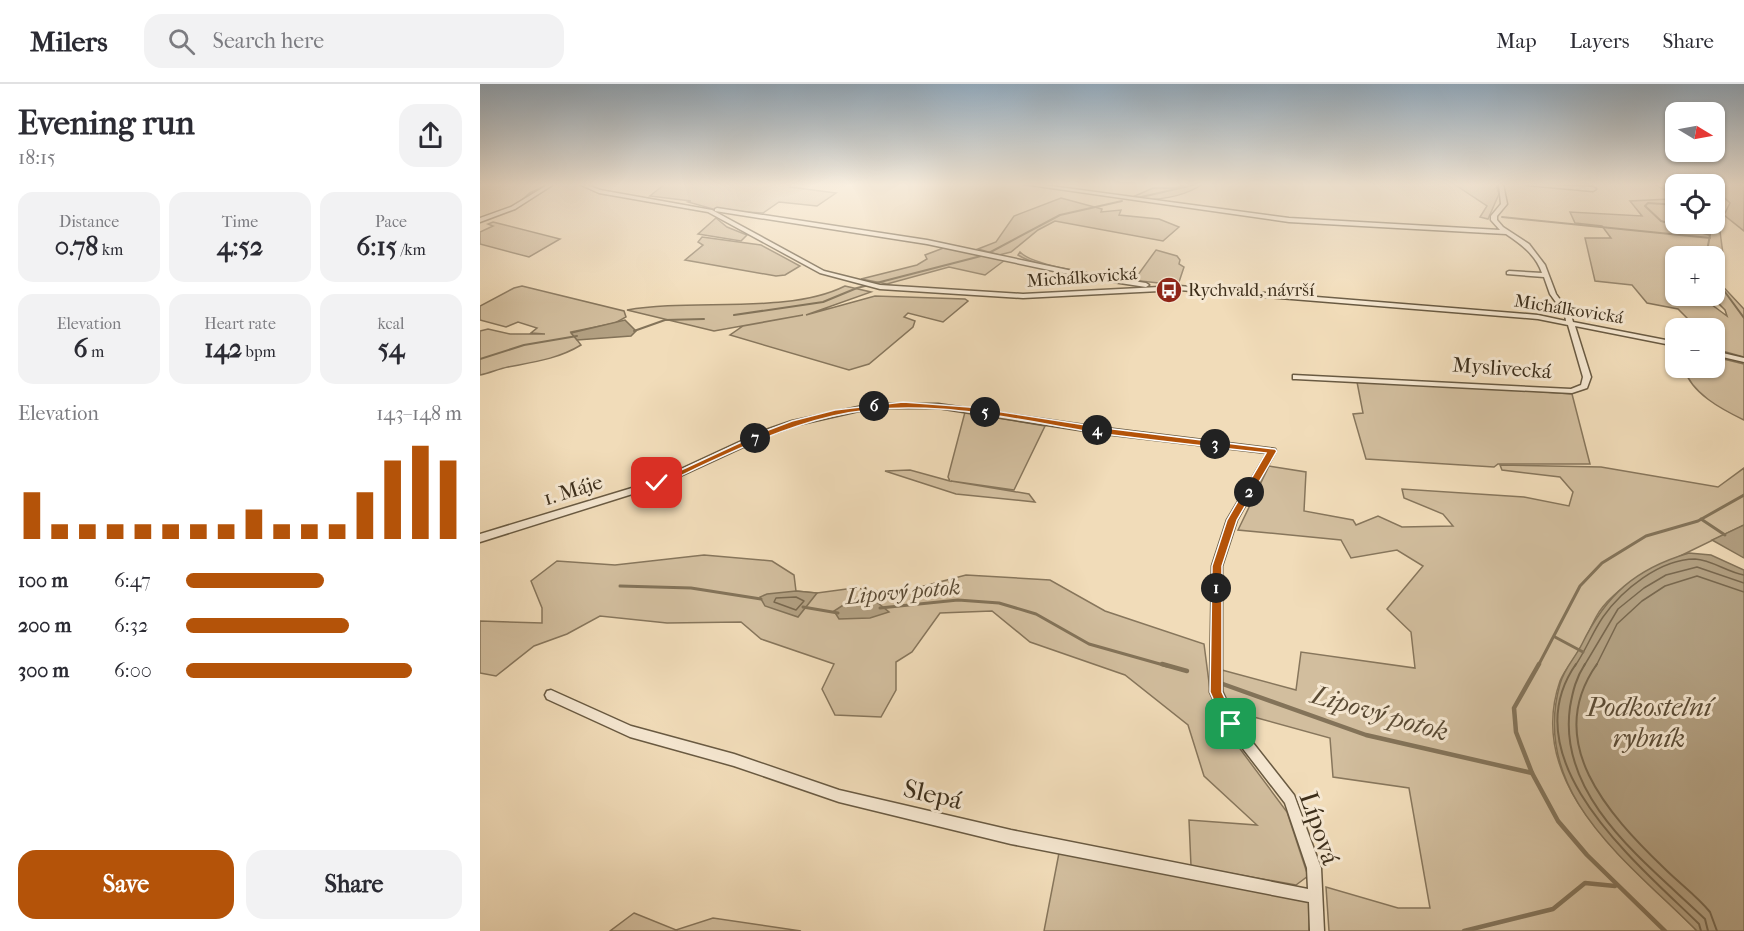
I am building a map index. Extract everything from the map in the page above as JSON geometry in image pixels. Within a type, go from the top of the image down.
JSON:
[{"type":"street","name":"Michálkovická","points":[[734,224],[822,272],[867,285],[940,292],[1023,296],[1151,288],[1489,312],[1570,322],[1665,342]]},
{"type":"street","points":[[803,224],[917,240],[1151,288]]},
{"type":"street","points":[[1353,224],[1507,232]]},
{"type":"street","points":[[1498,224],[1507,232]]},
{"type":"street","name":"Myslivecká","points":[[1296,377],[1572,391],[1584,386],[1587,377],[1570,322],[1543,267],[1527,246],[1507,232]]},
{"type":"street","points":[[1509,273],[1546,275]]},
{"type":"street","points":[[1725,356],[1744,360]]},
{"type":"street","name":"1. Máje","points":[[480,538],[657,483],[795,423],[872,406],[903,404],[948,407],[1105,431],[1272,451]]},
{"type":"street","name":"Lípová","points":[[1272,451],[1232,520],[1217,566],[1216,692],[1231,724],[1290,799],[1314,868],[1317,931]]},
{"type":"street","name":"Slepá","points":[[551,695],[630,731],[734,760],[839,796],[1011,837],[1316,897]]},
{"type":"shaded area","points":[[488,224],[499,224],[560,239],[529,257],[480,244],[480,232],[493,226]]},
{"type":"shaded area","points":[[710,224],[723,224],[747,235],[741,241],[698,234]]},
{"type":"shaded area","points":[[1009,224],[1050,224],[1038,230],[1011,252],[999,255],[978,249],[996,242]]},
{"type":"shaded area","points":[[1069,224],[1170,224],[1179,227],[1163,241]]},
{"type":"shaded area","points":[[1580,224],[1665,224],[1665,234],[1720,234],[1722,246],[1665,246],[1665,306],[1714,306],[1727,316],[1721,306],[1725,306],[1725,289],[1744,309],[1744,357],[1725,352],[1725,318],[1687,318],[1678,309],[1647,303],[1632,285],[1595,281],[1585,238],[1611,238],[1602,226]]},
{"type":"shaded area","points":[[1735,224],[1744,224],[1744,231]]},
{"type":"shaded area","points":[[702,237],[761,245],[800,266],[785,275],[776,276],[685,260],[703,245],[698,242]]},
{"type":"shaded area","points":[[946,247],[1005,260],[985,275],[949,267],[887,284],[861,279],[917,265],[927,259],[925,255]]},
{"type":"shaded area","points":[[1156,250],[1177,256],[1180,260],[1179,264],[1184,267],[1178,285],[1072,272],[1032,262],[1018,255],[1020,252],[1028,258],[1057,267],[1135,279]]},
{"type":"shaded area","points":[[522,286],[624,311],[626,317],[615,323],[571,332],[581,345],[564,354],[480,375],[480,331],[488,329],[510,334],[545,334],[531,333],[537,328],[518,322],[506,327],[480,320],[480,306]]},
{"type":"shaded area","points":[[845,286],[871,292],[806,315],[875,296],[965,299],[968,301],[943,322],[908,313],[904,317],[915,321],[913,327],[869,364],[849,370],[730,335],[743,326],[803,315],[714,331],[627,310],[680,305],[796,300],[822,295]]},
{"type":"shaded area","points":[[1725,359],[1744,364],[1744,420],[1708,399],[1689,378],[1725,378]]},
{"type":"shaded area","points":[[1357,382],[1572,394],[1590,464],[1498,464],[1494,467],[1366,459],[1353,414],[1363,413]]},
{"type":"shaded area","points":[[965,412],[1045,426],[1014,490],[951,481],[1029,494],[1035,502],[956,494],[885,471],[910,470],[950,481],[948,477]]},
{"type":"shaded area","points":[[1500,465],[1601,467],[1718,487],[1744,468],[1744,525],[1643,574],[1611,599],[1596,617],[1560,681],[1553,720],[1557,756],[1570,790],[1591,821],[1616,851],[1697,931],[1329,931],[1326,887],[1398,908],[1430,908],[1409,788],[1333,777],[1330,738],[1232,711],[1223,691],[1222,670],[1296,690],[1301,652],[1415,668],[1411,632],[1387,609],[1423,566],[1397,550],[1351,558],[1341,540],[1238,530],[1269,466],[1306,472],[1304,511],[1353,520],[1356,525],[1378,516],[1402,527],[1453,526],[1443,514],[1404,498],[1402,489],[1524,497],[1569,506],[1573,492],[1560,477],[1502,470]]},
{"type":"shaded area","points":[[704,555],[772,561],[794,575],[796,591],[817,593],[854,588],[897,593],[966,575],[1050,580],[1105,611],[1204,644],[1210,690],[1226,730],[1287,812],[1308,876],[1296,885],[1191,866],[1189,820],[1257,825],[1204,776],[1188,725],[1125,675],[1030,642],[992,611],[940,613],[912,652],[896,662],[896,690],[881,717],[835,715],[822,689],[834,664],[761,639],[741,622],[667,623],[600,616],[567,634],[534,646],[496,676],[480,673],[480,621],[542,623],[542,608],[531,581],[557,561],[615,565]]},
{"type":"shaded area","points":[[1059,853],[1310,901],[1309,931],[1044,931]]},
{"type":"shaded area","points":[[634,913],[676,930],[713,918],[801,931],[610,931]]},
{"type":"water","points":[[625,320],[636,331],[631,336],[577,340],[571,333]]},
{"type":"water","points":[[1744,525],[1744,558],[1712,540]]},
{"type":"water","name":"Podkostelní rybník","points":[[1689,553],[1711,555],[1744,570],[1744,931],[1697,931],[1616,852],[1592,823],[1572,793],[1559,759],[1554,723],[1560,684],[1564,673],[1601,611],[1624,586],[1638,576],[1670,559]]},
{"type":"water","points":[[796,591],[817,593],[798,617],[765,606],[760,597],[767,594]]},
{"type":"water","points":[[873,599],[889,612],[870,618],[839,619],[834,611],[851,600]]},
{"type":"waterway","points":[[734,315],[823,302],[857,288],[985,255],[1044,224]]},
{"type":"waterway","points":[[1567,224],[1709,238]]},
{"type":"waterway","points":[[1708,246],[1709,238]]},
{"type":"waterway","points":[[1725,292],[1744,318]]},
{"type":"waterway","points":[[634,331],[665,320],[704,319]]},
{"type":"waterway","points":[[480,359],[524,345],[577,336]]},
{"type":"waterway","points":[[1701,519],[1744,495]]},
{"type":"waterway","points":[[1538,666],[1580,586],[1602,563],[1646,536],[1701,519]]},
{"type":"waterway","points":[[1701,519],[1725,535]]},
{"type":"waterway","name":"Lipový potok","points":[[620,586],[691,588],[761,599]]},
{"type":"waterway","name":"Lipový potok","points":[[880,608],[958,600],[999,603],[1036,614],[1089,644],[1167,666]]},
{"type":"waterway","name":"Lipový potok","points":[[803,607],[838,613]]},
{"type":"waterway","points":[[1555,637],[1583,652]]},
{"type":"waterway","name":"Lipový potok","points":[[1162,664],[1187,671]]},
{"type":"waterway","points":[[1532,773],[1516,732],[1514,708],[1539,664]]},
{"type":"waterway","name":"Lipový potok","points":[[1220,683],[1366,735],[1532,773]]},
{"type":"waterway","points":[[1532,773],[1558,821],[1587,855],[1665,931]]},
{"type":"waterway","points":[[1464,931],[1553,909],[1585,883],[1615,886]]},
{"type":"place","name":"Rychvald, návrší","points":[[1169,290]]},
{"type":"route","points":[[657,483],[795,423],[835,412],[903,404],[969,409],[1105,431],[1272,451],[1232,520],[1217,566],[1216,692],[1231,724]]}]
